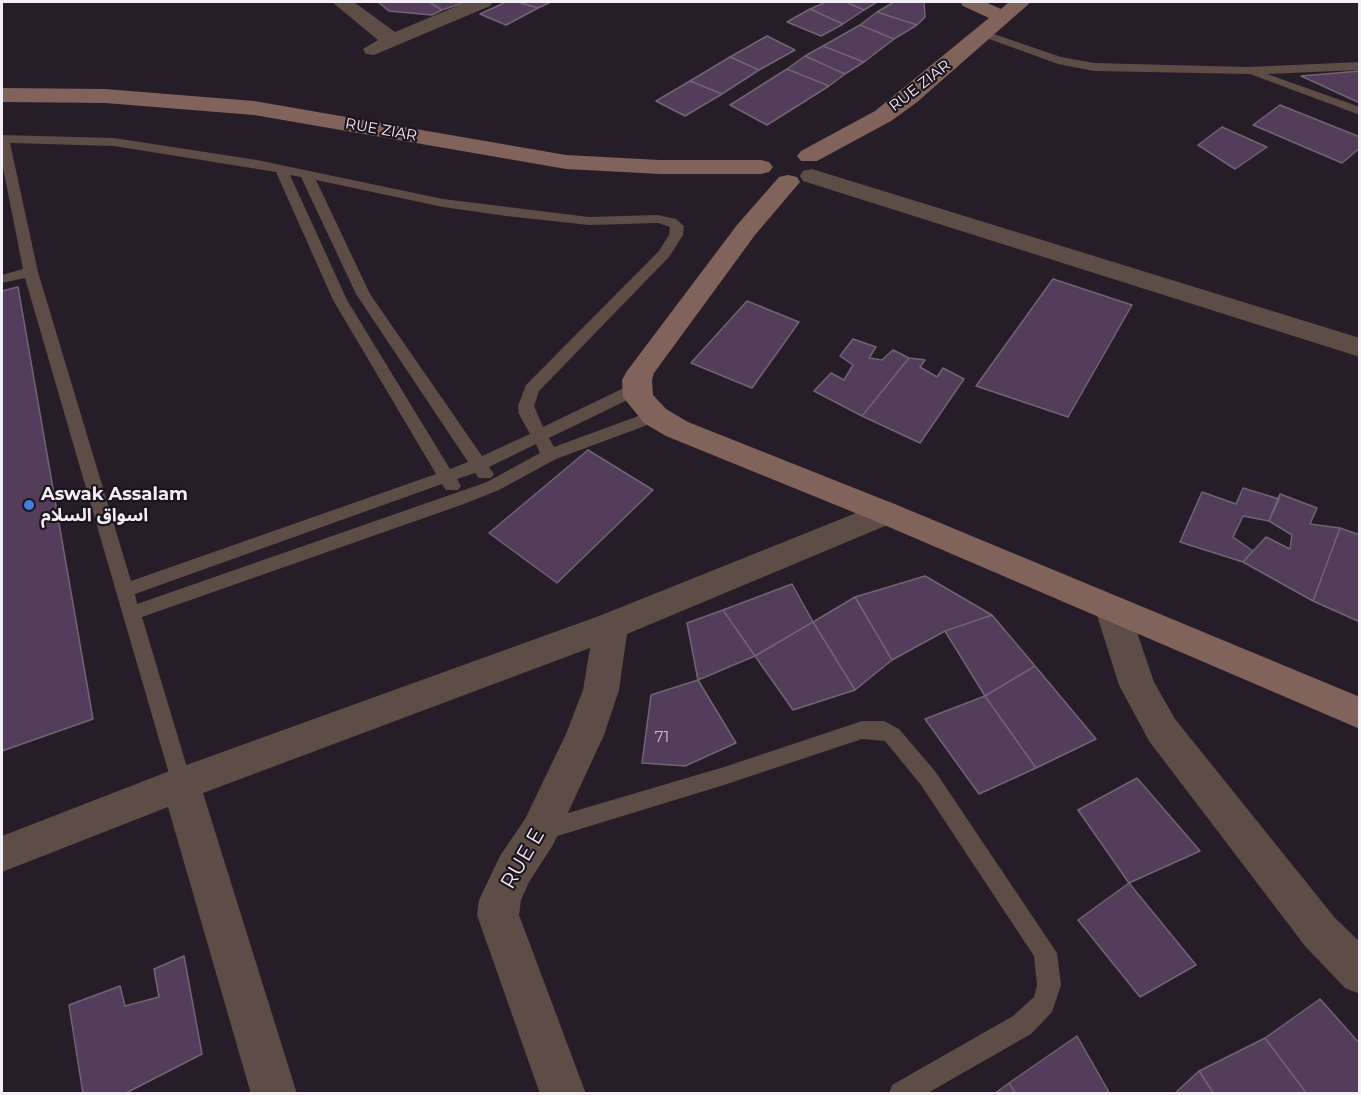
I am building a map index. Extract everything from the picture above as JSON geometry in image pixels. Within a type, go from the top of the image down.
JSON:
[{"type":"main road","points":[[970,2],[1003,17]]},
{"type":"main road","name":"RUE ZIAR","points":[[2,95],[105,96],[254,108],[566,162],[660,167],[774,157],[803,172],[883,116],[1021,2]]},
{"type":"main road","points":[[774,157],[770,177],[803,172]]},
{"type":"main road","points":[[803,172],[746,230],[641,370],[636,388],[643,404],[656,416],[696,437],[886,513],[1359,714]]},
{"type":"street","points":[[342,2],[383,45],[483,2]]},
{"type":"street","points":[[803,172],[1359,348]]},
{"type":"street","points":[[2,854],[181,784],[610,626],[886,513]]},
{"type":"street","points":[[1112,609],[1137,685],[1162,730],[1314,923],[1359,973]]},
{"type":"street","name":"RUE E","points":[[563,1094],[512,959],[498,915],[500,900],[514,869],[539,832],[585,735],[601,690],[610,626]]},
{"type":"street","points":[[181,784],[274,1094]]},
{"type":"lane","points":[[985,34],[1058,60],[1094,67],[1248,71],[1359,66]]},
{"type":"lane","points":[[1248,71],[1359,111]]},
{"type":"lane","points":[[181,784],[31,272],[2,139],[114,142],[281,169],[443,203],[589,221],[658,219],[677,226],[676,235],[664,254],[532,389],[526,406],[550,455]]},
{"type":"lane","points":[[281,169],[340,300],[459,500]]},
{"type":"lane","points":[[306,174],[363,294],[493,486]]},
{"type":"lane","points":[[303,219],[325,213]]},
{"type":"lane","points":[[321,260],[344,253]]},
{"type":"lane","points":[[2,279],[31,272]]},
{"type":"lane","points":[[340,300],[363,294]]},
{"type":"lane","points":[[365,343],[389,335]]},
{"type":"lane","points":[[390,386],[417,376]]},
{"type":"lane","points":[[126,590],[479,465],[636,388]]},
{"type":"lane","points":[[132,612],[459,500],[493,486],[550,455],[656,416]]},
{"type":"lane","points":[[418,431],[447,420]]},
{"type":"lane","points":[[539,832],[724,776],[862,730],[884,730],[892,735],[935,787],[1045,953],[1049,985],[1044,1004],[1022,1025],[901,1094]]},
{"type":"building","points":[[378,2],[429,2],[442,10],[432,15],[389,11]]},
{"type":"building","points":[[429,2],[461,2],[463,3],[442,10]]},
{"type":"building","points":[[506,2],[518,2],[538,8],[506,25],[480,14]]},
{"type":"building","points":[[518,2],[551,2],[538,8]]},
{"type":"building","points":[[826,2],[846,2],[864,10],[843,24],[810,9]]},
{"type":"building","points":[[846,2],[877,2],[864,10]]},
{"type":"building","points":[[894,2],[924,2],[925,17],[917,25],[877,12]]},
{"type":"building","points":[[810,9],[843,24],[821,36],[787,22]]},
{"type":"building","points":[[877,12],[917,25],[894,39],[860,25]]},
{"type":"building","points":[[860,25],[894,39],[864,62],[823,46]]},
{"type":"building","points":[[767,36],[795,50],[759,70],[730,57]]},
{"type":"building","points":[[823,46],[864,62],[845,74],[805,56]]},
{"type":"building","points":[[805,56],[845,74],[829,86],[787,69]]},
{"type":"building","points":[[730,57],[759,70],[722,94],[690,81]]},
{"type":"building","points":[[787,69],[829,86],[767,125],[730,105]]},
{"type":"building","points":[[1360,71],[1360,103],[1301,76]]},
{"type":"building","points":[[690,81],[722,94],[685,116],[656,101]]},
{"type":"building","points":[[1280,105],[1360,137],[1360,148],[1342,163],[1253,125]]},
{"type":"building","points":[[1222,127],[1267,147],[1235,169],[1198,145]]},
{"type":"building","points":[[1053,279],[1132,305],[1068,417],[976,386]]},
{"type":"building","name":"Aswak Assalam اسواق السلام","points":[[18,287],[93,719],[2,751],[2,291]]},
{"type":"building","points":[[747,301],[799,322],[752,388],[691,363]]},
{"type":"building","points":[[853,339],[876,347],[869,358],[882,360],[893,350],[909,358],[862,416],[814,391],[831,373],[844,380],[853,365],[840,356]]},
{"type":"building","points":[[909,358],[925,360],[920,367],[937,377],[943,368],[964,379],[920,443],[862,416]]},
{"type":"building","points":[[588,450],[653,490],[557,583],[489,533]]},
{"type":"building","points":[[1243,488],[1279,499],[1269,521],[1243,516],[1233,537],[1253,551],[1243,562],[1180,542],[1202,492],[1236,504]]},
{"type":"building","points":[[1280,494],[1317,508],[1310,524],[1340,528],[1313,601],[1243,562],[1266,537],[1290,549],[1292,535],[1269,521]]},
{"type":"building","points":[[1340,528],[1360,535],[1360,622],[1313,601]]},
{"type":"building","points":[[925,576],[992,615],[945,631],[892,660],[855,597]]},
{"type":"building","points":[[792,584],[813,622],[755,656],[723,610]]},
{"type":"building","points":[[855,597],[892,660],[855,690],[813,622]]},
{"type":"building","points":[[723,610],[755,656],[698,680],[687,623]]},
{"type":"building","points":[[992,615],[1035,666],[985,696],[945,631]]},
{"type":"building","points":[[813,622],[855,690],[793,710],[755,656]]},
{"type":"building","points":[[1035,666],[1096,739],[1036,768],[985,696]]},
{"type":"building","points":[[698,680],[736,743],[685,766],[642,763],[651,695]]},
{"type":"building","points":[[985,696],[1036,768],[979,794],[925,719]]},
{"type":"building","points":[[1137,778],[1200,851],[1129,883],[1078,810]]},
{"type":"building","points":[[1129,883],[1196,965],[1140,997],[1078,920]]},
{"type":"building","points":[[184,956],[202,1054],[124,1094],[83,1094],[69,1005],[120,986],[125,1006],[159,997],[154,969]]},
{"type":"building","points":[[1320,999],[1360,1044],[1360,1094],[1307,1094],[1265,1038]]},
{"type":"building","points":[[1077,1036],[1110,1094],[1016,1094],[1009,1083]]},
{"type":"building","points":[[1265,1038],[1307,1094],[1214,1094],[1199,1071]]},
{"type":"building","points":[[1199,1071],[1214,1094],[1174,1094]]},
{"type":"building","points":[[1009,1083],[1016,1094],[994,1094]]},
{"type":"place","name":"Aswak Assalam اسواق السلام","points":[[29,505]]}]
